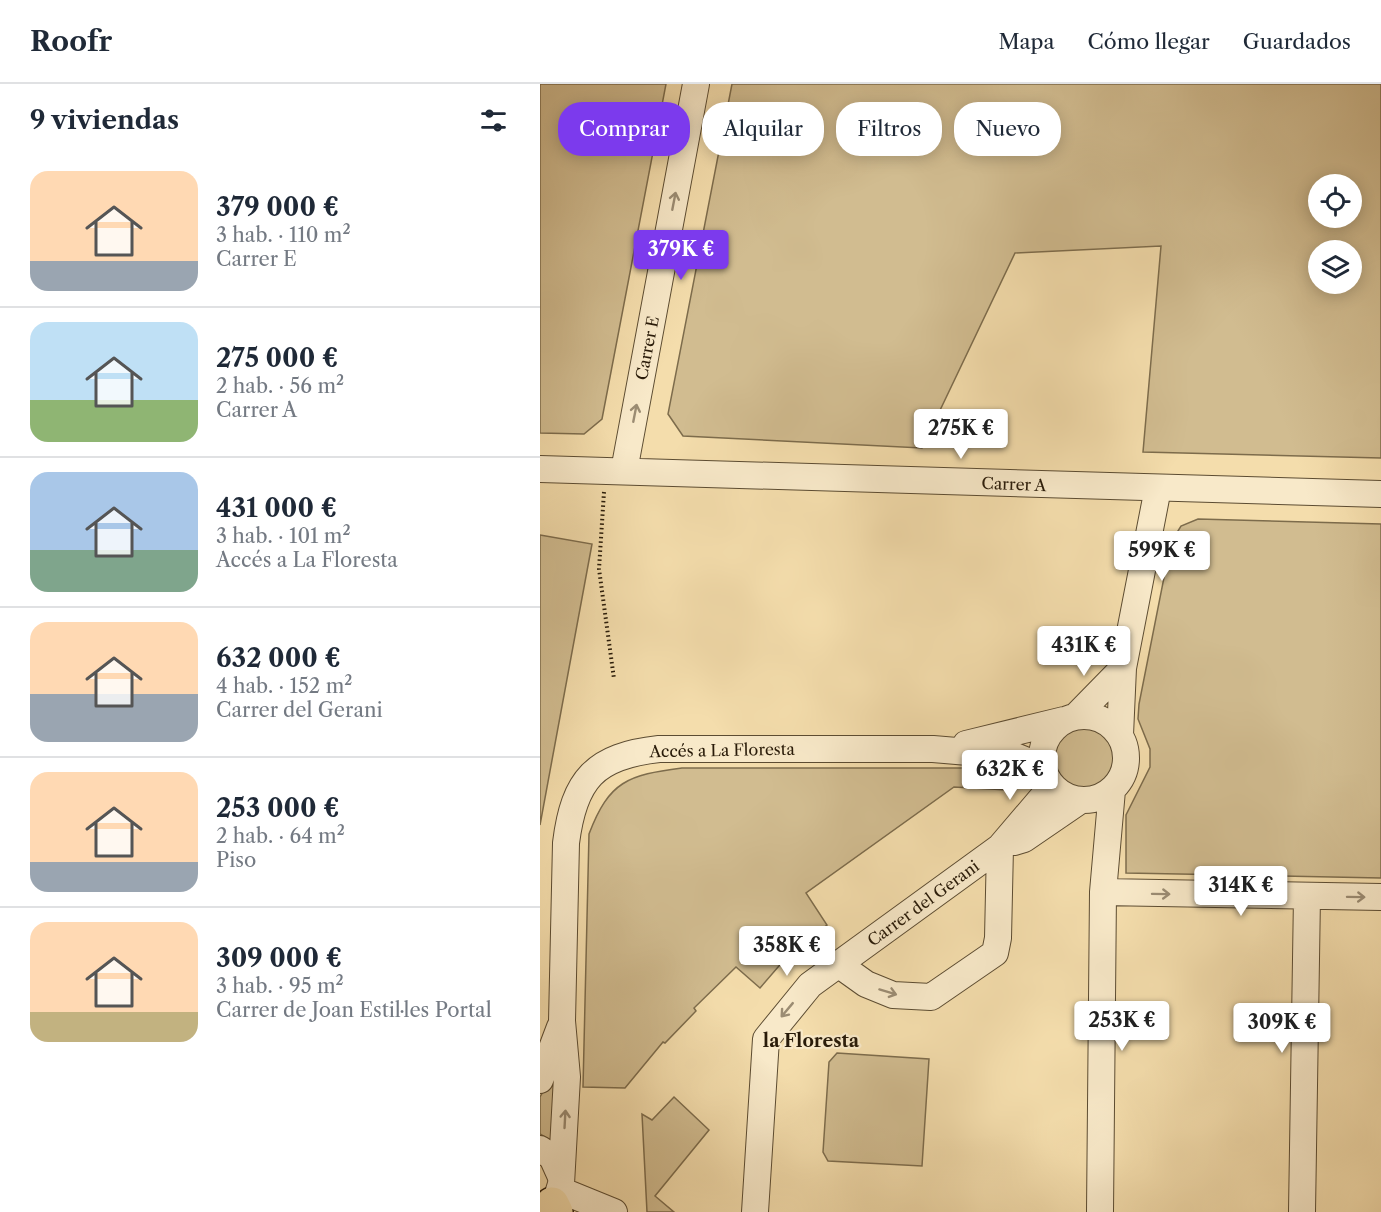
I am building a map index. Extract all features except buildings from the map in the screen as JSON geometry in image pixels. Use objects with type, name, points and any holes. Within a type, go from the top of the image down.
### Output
[{"type":"street","name":"Carrer E","points":[[615,470],[696,84]]},
{"type":"street","name":"Carrer A","points":[[540,469],[1381,494]]},
{"type":"street","points":[[1124,668],[1048,735],[1041,756],[1047,776],[1070,798],[1094,797],[1125,770],[1126,752],[1120,735],[1124,668],[1158,488]]},
{"type":"street","points":[[1070,718],[1101,719],[1120,735]]},
{"type":"street","name":"Accés a La Floresta","points":[[933,749],[977,742],[1070,718]]},
{"type":"street","name":"Accés a La Floresta","points":[[554,1199],[567,1077],[562,1021],[566,843],[570,814],[581,787],[602,765],[629,752],[659,749],[933,749],[1015,756],[1047,776]]},
{"type":"street","name":"Carrer del Gerani","points":[[1000,847],[1047,776]]},
{"type":"street","points":[[1094,797],[1102,892],[1100,1212]]},
{"type":"street","name":"Carrer del Gerani","points":[[754,1212],[766,1039],[810,985],[1000,847],[1024,839],[1094,797]]},
{"type":"street","points":[[838,964],[866,984],[893,995],[931,997],[995,953],[998,938],[1000,847]]},
{"type":"street","points":[[969,870],[998,909]]},
{"type":"street","points":[[1102,892],[1381,897]]},
{"type":"street","points":[[1302,1212],[1307,896]]},
{"type":"street","name":"Accés a La Floresta","points":[[540,1080],[562,1021]]},
{"type":"street","points":[[540,1149],[552,1157],[554,1199],[613,1212]]},
{"type":"path","points":[[614,679],[598,569],[615,470]]},
{"type":"shaded area","points":[[540,84],[666,84],[663,102],[558,102],[558,156],[652,156],[602,419],[584,434],[540,433]]},
{"type":"shaded area","points":[[732,84],[1381,84],[1381,458],[1143,452],[1161,246],[1015,253],[922,448],[683,436],[668,414],[718,156],[824,156],[824,102],[729,102]]},
{"type":"shaded area","points":[[1198,519],[1381,524],[1381,878],[1126,873],[1126,815],[1150,767],[1150,749],[1138,719],[1139,704],[1171,542],[1181,526]]},
{"type":"shaded area","points":[[540,535],[592,544],[540,825]]},
{"type":"shaded area","points":[[1078,726],[1090,726],[1106,735],[1113,745],[1115,757],[1113,769],[1106,779],[1090,788],[1078,788],[1067,783],[1058,774],[1053,763],[1053,751],[1058,740],[1067,731]]},
{"type":"shaded area","points":[[682,768],[968,768],[1001,779],[1007,790],[954,787],[806,893],[827,925],[791,952],[760,988],[736,967],[694,1008],[696,1011],[665,1043],[663,1042],[625,1088],[583,1087],[589,834],[604,802],[623,784],[648,774]]},
{"type":"shaded area","points":[[837,1053],[929,1059],[922,1166],[828,1161],[823,1152],[829,1062]]},
{"type":"shaded area","points":[[556,1069],[556,1144],[540,1134],[540,1097]]},
{"type":"shaded area","points":[[674,1097],[709,1130],[655,1196],[674,1212],[647,1212],[642,1114],[652,1120]]},
{"type":"district","name":"la Floresta","points":[[811,1041]]}]
